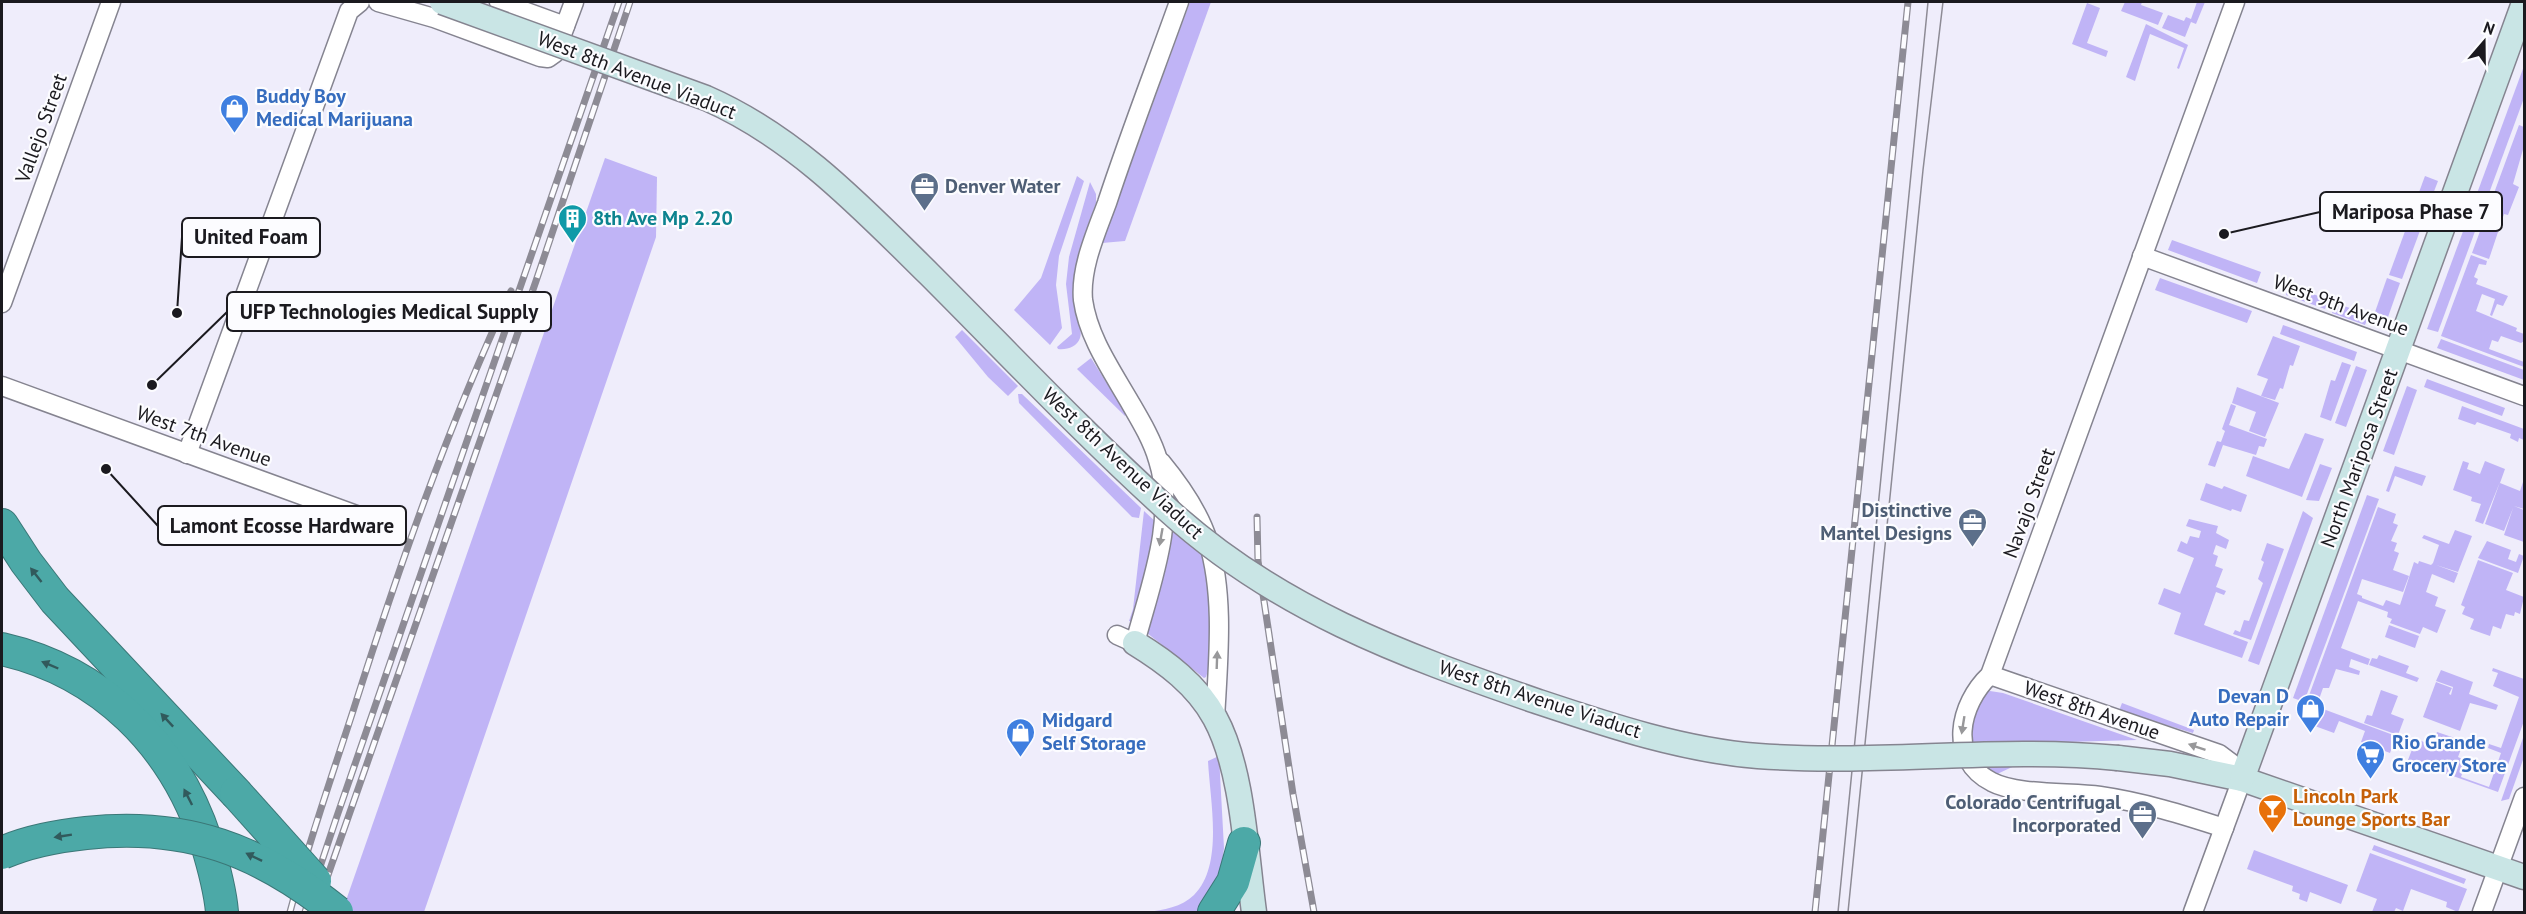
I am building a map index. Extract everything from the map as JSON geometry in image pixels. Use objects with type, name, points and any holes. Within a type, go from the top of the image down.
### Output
[{"type":"highway","points":[[2,525],[26,562],[61,606],[344,912]]},
{"type":"highway","points":[[2,649],[47,663],[87,683],[124,710],[153,741],[180,780],[200,824],[217,880],[222,912]]},
{"type":"highway","points":[[2,853],[54,837],[107,830],[144,830],[185,835],[225,845],[270,865],[292,878],[338,912]]},
{"type":"highway","points":[[1214,912],[1233,882],[1244,843]]},
{"type":"main road","name":"West 8th Avenue Viaduct","points":[[442,2],[706,98],[741,114],[782,139],[850,196],[1127,471],[1190,529],[1268,586],[1307,609],[1365,637],[1574,714],[1655,737],[1719,750],[1754,755],[1825,759],[2057,753],[2170,764],[2242,779]]},
{"type":"main road","name":"North Mariposa Street","points":[[2242,779],[2524,3]]},
{"type":"main road","points":[[1126,639],[1154,655],[1189,685],[1215,719],[1232,769],[1254,912]]},
{"type":"main road","name":"West 8th Avenue","points":[[2242,779],[2524,877]]},
{"type":"street","name":"Vallejo Street","points":[[2,303],[111,2]]},
{"type":"street","points":[[187,454],[350,11],[360,2]]},
{"type":"street","points":[[381,2],[434,18],[540,57],[549,58],[555,53],[574,2]]},
{"type":"street","points":[[499,2],[565,26]]},
{"type":"street","points":[[1179,2],[1091,249],[1083,292],[1085,311],[1094,339],[1158,458],[1193,507],[1208,539],[1212,557],[1218,635],[1215,719]]},
{"type":"street","name":"Navajo Street","points":[[2224,828],[2185,815],[2129,801],[2093,795],[2003,787],[1983,777],[1967,760],[1961,732],[1972,698],[1990,675],[2235,2]]},
{"type":"street","name":"West 9th Avenue","points":[[2142,256],[2524,396]]},
{"type":"street","name":"West 7th Avenue","points":[[2,386],[392,528]]},
{"type":"street","points":[[1126,639],[1156,561],[1163,526],[1164,484],[1158,458]]},
{"type":"street","name":"West 8th Avenue","points":[[1990,675],[2219,754],[2231,763],[2242,779]]},
{"type":"street","name":"North Mariposa Street","points":[[2193,912],[2242,779]]},
{"type":"street","points":[[2482,912],[2524,797]]},
{"type":"shaded area","points":[[1190,2],[1211,2],[1125,241],[1102,243]]},
{"type":"shaded area","points":[[2125,2],[2142,2],[2141,5],[2163,13],[2158,25],[2121,11]]},
{"type":"shaded area","points":[[2197,2],[2205,2],[2196,24],[2191,22],[2185,37],[2162,28],[2168,15],[2184,21],[2186,17],[2191,19]]},
{"type":"shaded area","points":[[2087,3],[2100,8],[2087,43],[2108,51],[2106,57],[2072,44]]},
{"type":"shaded area","points":[[2146,24],[2188,45],[2179,69],[2177,68],[2184,48],[2150,34],[2135,81],[2126,77]]},
{"type":"shaded area","points":[[2524,66],[2524,98],[2438,332],[2427,329]]},
{"type":"shaded area","points":[[2519,125],[2524,127],[2524,146],[2513,184],[2519,187],[2508,215],[2504,214],[2489,259],[2472,253]]},
{"type":"shaded area","points":[[605,158],[657,177],[656,237],[424,912],[342,912]]},
{"type":"shaded area","points":[[1077,176],[1084,181],[1059,256],[1056,285],[1062,328],[1050,345],[1014,310],[1041,278]]},
{"type":"shaded area","points":[[2425,176],[2438,181],[2425,215],[2412,211]]},
{"type":"shaded area","points":[[1090,182],[1096,194],[1096,203],[1079,253],[1075,286],[1076,314],[1081,335],[1074,346],[1058,349],[1057,347],[1072,334],[1066,284],[1069,257]]},
{"type":"shaded area","points":[[2411,215],[2424,220],[2402,279],[2389,275]]},
{"type":"shaded area","points":[[2172,240],[2261,272],[2257,283],[2168,250]]},
{"type":"shaded area","points":[[2471,255],[2487,261],[2486,265],[2479,264],[2474,277],[2478,279],[2476,284],[2508,296],[2503,306],[2497,304],[2492,316],[2490,315],[2495,299],[2482,294],[2476,311],[2517,328],[2516,331],[2524,334],[2524,341],[2521,343],[2501,336],[2498,342],[2492,340],[2489,349],[2524,362],[2524,367],[2441,336]]},
{"type":"shaded area","points":[[2160,278],[2252,311],[2247,323],[2155,290]]},
{"type":"shaded area","points":[[2387,278],[2400,283],[2388,317],[2375,312]]},
{"type":"shaded area","points":[[2289,285],[2329,300],[2325,309],[2286,295]]},
{"type":"shaded area","points":[[2336,303],[2369,315],[2365,325],[2332,313]]},
{"type":"shaded area","points":[[2283,325],[2357,352],[2354,361],[2280,334]]},
{"type":"shaded area","points":[[962,330],[1018,386],[1008,396],[988,377],[955,337]]},
{"type":"shaded area","points":[[2273,336],[2300,346],[2293,366],[2290,365],[2283,389],[2280,388],[2275,400],[2261,396],[2268,379],[2257,375]]},
{"type":"shaded area","points":[[2441,339],[2524,370],[2524,380],[2437,348]]},
{"type":"shaded area","points":[[1091,358],[1126,414],[1125,416],[1077,369]]},
{"type":"shaded area","points":[[2342,362],[2351,365],[2331,421],[2320,417],[2331,380],[2335,381]]},
{"type":"shaded area","points":[[2356,366],[2367,370],[2346,427],[2335,423]]},
{"type":"shaded area","points":[[2427,379],[2505,408],[2502,416],[2424,387]]},
{"type":"shaded area","points":[[2407,386],[2417,390],[2394,455],[2383,451]]},
{"type":"shaded area","points":[[2237,387],[2279,403],[2265,437],[2249,431],[2256,412],[2232,403]]},
{"type":"shaded area","points":[[1018,394],[1022,394],[1141,508],[1139,518],[1132,517],[1019,403]]},
{"type":"shaded area","points":[[2231,404],[2236,406],[2229,425],[2267,439],[2264,447],[2259,446],[2256,455],[2223,445],[2215,467],[2208,465],[2217,441],[2221,442],[2225,431],[2222,429]]},
{"type":"shaded area","points":[[2462,406],[2524,429],[2524,440],[2519,438],[2518,442],[2510,438],[2511,434],[2477,422],[2475,425],[2458,419]]},
{"type":"shaded area","points":[[2305,433],[2324,439],[2302,497],[2246,476],[2253,456],[2289,469]]},
{"type":"shaded area","points":[[2463,461],[2469,463],[2467,469],[2480,474],[2485,461],[2505,469],[2500,483],[2520,491],[2524,479],[2524,509],[2514,506],[2524,510],[2524,542],[2504,535],[2513,508],[2504,531],[2485,524],[2500,482],[2483,524],[2475,521],[2481,504],[2471,501],[2472,497],[2453,490]]},
{"type":"shaded area","points":[[2320,464],[2332,468],[2319,501],[2306,500]]},
{"type":"shaded area","points":[[2395,466],[2426,476],[2422,486],[2395,476],[2389,492],[2386,491]]},
{"type":"shaded area","points":[[2206,483],[2222,489],[2224,486],[2247,495],[2241,512],[2232,509],[2231,511],[2200,500]]},
{"type":"shaded area","points":[[1175,489],[1209,554],[1211,661],[1204,678],[1147,633],[1171,492]]},
{"type":"shaded area","points":[[2367,495],[2379,499],[2304,702],[2293,698]]},
{"type":"shaded area","points":[[2378,507],[2396,514],[2393,523],[2398,525],[2391,541],[2397,543],[2394,551],[2399,553],[2393,570],[2409,576],[2403,592],[2362,579],[2357,594],[2383,606],[2386,600],[2400,605],[2414,562],[2418,564],[2419,561],[2431,565],[2433,563],[2439,545],[2422,538],[2424,535],[2449,544],[2455,530],[2472,536],[2458,572],[2436,565],[2458,573],[2454,583],[2432,574],[2426,592],[2438,597],[2435,606],[2446,610],[2437,633],[2423,627],[2420,634],[2390,623],[2392,619],[2387,617],[2388,612],[2358,601],[2341,648],[2370,659],[2368,665],[2351,659],[2349,667],[2360,671],[2359,675],[2336,669],[2329,688],[2323,688],[2317,705],[2307,701]]},
{"type":"shaded area","points":[[1144,511],[1158,524],[1135,623],[1129,621],[1133,609]]},
{"type":"shaded area","points":[[2303,511],[2313,518],[2259,665],[2248,661]]},
{"type":"shaded area","points":[[2189,519],[2218,526],[2216,533],[2229,540],[2226,549],[2216,545],[2213,554],[2218,556],[2215,566],[2223,569],[2216,587],[2226,591],[2224,595],[2216,592],[2204,625],[2248,642],[2242,658],[2174,634],[2181,613],[2158,604],[2164,588],[2180,594],[2194,558],[2177,551],[2181,541],[2187,544],[2190,536],[2199,538],[2201,531],[2186,526]]},
{"type":"shaded area","points":[[2487,541],[2511,550],[2508,559],[2516,562],[2519,554],[2524,556],[2518,573],[2478,558]]},
{"type":"shaded area","points":[[2267,543],[2284,549],[2251,640],[2233,634],[2235,630],[2240,632],[2244,620],[2249,621],[2263,583],[2258,579]]},
{"type":"shaded area","points":[[2478,560],[2513,573],[2506,590],[2524,597],[2520,614],[2515,612],[2514,616],[2506,614],[2501,629],[2493,626],[2490,636],[2470,629],[2474,619],[2462,614],[2465,607],[2461,605]]},
{"type":"shaded area","points":[[2389,625],[2419,636],[2415,648],[2385,637]]},
{"type":"shaded area","points":[[2379,655],[2409,666],[2406,673],[2419,678],[2417,682],[2369,665],[2372,658],[2377,659]]},
{"type":"shaded area","points":[[2493,668],[2524,679],[2524,721],[2498,792],[2408,760],[2416,739],[2432,745],[2437,732],[2464,741],[2458,757],[2466,761],[2461,777],[2489,787],[2501,753],[2488,748],[2489,744],[2501,748],[2519,697],[2493,686],[2498,673],[2492,671]]},
{"type":"shaded area","points":[[2441,670],[2473,682],[2469,694],[2498,705],[2496,710],[2470,703],[2460,731],[2423,717],[2436,682],[2452,688],[2449,694],[2451,695],[2453,687],[2436,681]]},
{"type":"shaded area","points":[[2381,690],[2398,696],[2391,714],[2404,719],[2398,735],[2364,723],[2367,715],[2372,716]]},
{"type":"shaded area","points":[[1990,691],[2003,693],[2137,740],[2066,742],[1995,775],[1975,752],[1968,730],[1970,719],[1983,693]]},
{"type":"shaded area","points":[[2122,703],[2194,730],[2193,733],[2119,711]]},
{"type":"shaded area","points":[[2307,703],[2396,736],[2390,753],[2361,742],[2365,731],[2339,721],[2334,733],[2301,721]]},
{"type":"shaded area","points":[[2524,735],[2524,757],[2509,799],[2501,801]]},
{"type":"shaded area","points":[[1219,756],[1224,848],[1220,880],[1199,912],[1147,912],[1166,909],[1184,902],[1194,895],[1203,882],[1209,867],[1213,832],[1208,761]]},
{"type":"shaded area","points":[[2374,845],[2466,879],[2464,884],[2372,850]]},
{"type":"shaded area","points":[[2254,850],[2348,885],[2341,904],[2310,892],[2307,902],[2299,899],[2300,894],[2292,891],[2293,886],[2247,869]]},
{"type":"shaded area","points":[[2370,853],[2467,889],[2458,912],[2446,907],[2447,902],[2411,889],[2403,911],[2396,908],[2394,912],[2372,912],[2377,899],[2356,891]]},
{"type":"tram line","points":[[1838,912],[1928,2]]},
{"type":"tram line","points":[[1848,912],[1923,170],[1943,2]]},
{"type":"railway","points":[[305,912],[619,2]]},
{"type":"railway","points":[[315,912],[536,281],[630,2]]},
{"type":"railway","points":[[1815,912],[1908,2]]},
{"type":"railway","points":[[290,912],[320,810],[407,550],[466,393],[511,291]]},
{"type":"railway","points":[[1257,517],[1258,561],[1293,794],[1314,912]]},
{"type":"place","name":"Buddy Boy Medical Marijuana","points":[[235,134]]},
{"type":"place","name":"Denver Water","points":[[924,212]]},
{"type":"place","name":"Mariposa Phase 7","points":[[2224,234]]},
{"type":"place","name":"8th Ave Mp 2.20","points":[[572,244]]},
{"type":"place","name":"United Foam","points":[[177,313]]},
{"type":"place","name":"UFP Technologies Medical Supply","points":[[152,385]]},
{"type":"place","name":"Lamont Ecosse Hardware","points":[[106,469]]},
{"type":"place","name":"Distinctive Mantel Designs","points":[[1973,548]]},
{"type":"place","name":"Devan D Auto Repair","points":[[2310,734]]},
{"type":"place","name":"Midgard Self Storage","points":[[1021,758]]},
{"type":"place","name":"Rio Grande Grocery Store","points":[[2371,780]]},
{"type":"place","name":"Lincoln Park Lounge Sports Bar","points":[[2272,834]]},
{"type":"place","name":"Colorado Centrifugal Incorporated","points":[[2142,840]]}]
